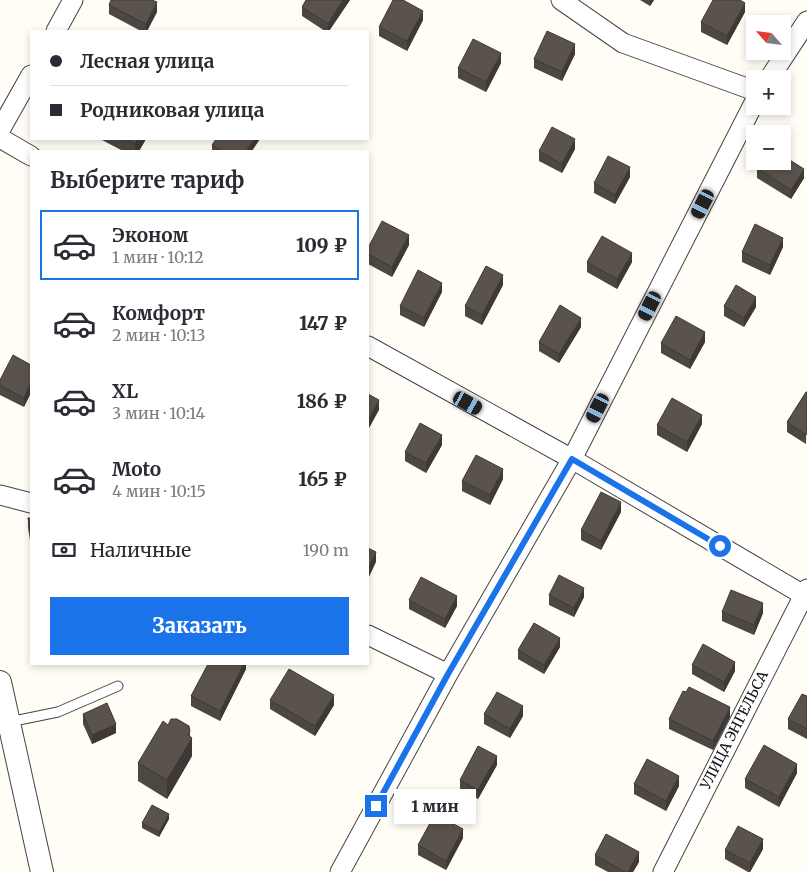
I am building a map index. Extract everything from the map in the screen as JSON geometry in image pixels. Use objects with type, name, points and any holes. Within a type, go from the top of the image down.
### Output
[{"type":"street","points":[[57,30],[73,0]]},
{"type":"street","points":[[561,0],[623,43],[746,88]]},
{"type":"street","points":[[775,70],[807,21]]},
{"type":"street","points":[[0,130],[30,77]]},
{"type":"street","points":[[340,872],[448,674],[572,459],[748,115]]},
{"type":"street","points":[[0,138],[30,155]]},
{"type":"street","points":[[369,347],[572,459],[806,594]]},
{"type":"street","points":[[0,495],[30,503]]},
{"type":"street","name":"УЛИЦА ЭНГЕЛЬСА","points":[[663,872],[806,594]]},
{"type":"street","points":[[369,635],[448,674]]},
{"type":"street","points":[[0,682],[42,872]]},
{"type":"lane","points":[[9,722],[58,712],[118,686]]},
{"type":"building","points":[[111,0],[152,0],[157,2],[146,24],[109,5]]},
{"type":"building","points":[[306,0],[343,0],[328,24],[302,7]]},
{"type":"building","points":[[393,0],[403,0],[423,11],[407,41],[379,27]]},
{"type":"building","points":[[713,0],[740,0],[745,3],[727,36],[701,22]]},
{"type":"building","points":[[547,31],[575,44],[562,72],[534,59]]},
{"type":"building","points":[[473,39],[501,53],[486,82],[458,68]]},
{"type":"building","points":[[552,127],[575,139],[562,164],[539,151]]},
{"type":"building","points":[[128,140],[137,140],[135,144]]},
{"type":"building","points":[[215,140],[253,140],[247,150],[220,150],[212,145]]},
{"type":"building","points":[[608,156],[630,167],[615,195],[594,183]]},
{"type":"building","points":[[791,161],[804,169],[791,190],[760,170],[791,170]]},
{"type":"building","points":[[382,221],[409,235],[392,267],[369,255],[369,246]]},
{"type":"building","points":[[755,224],[783,238],[770,265],[742,252]]},
{"type":"building","points":[[602,236],[632,253],[617,279],[587,262]]},
{"type":"building","points":[[486,266],[503,275],[482,315],[465,306]]},
{"type":"building","points":[[418,270],[442,283],[424,318],[400,306]]},
{"type":"building","points":[[736,285],[756,297],[744,318],[724,306]]},
{"type":"building","points":[[560,305],[581,318],[559,354],[539,342]]},
{"type":"building","points":[[676,316],[705,332],[690,360],[661,343]]},
{"type":"building","points":[[13,355],[30,364],[30,385],[24,398],[0,385],[0,380]]},
{"type":"building","points":[[806,392],[807,433],[806,435],[787,422]]},
{"type":"building","points":[[369,395],[379,400],[369,419]]},
{"type":"building","points":[[672,398],[702,415],[687,442],[657,425]]},
{"type":"building","points":[[420,423],[442,435],[426,463],[405,452]]},
{"type":"building","points":[[476,455],[503,469],[490,495],[462,481]]},
{"type":"building","points":[[601,492],[621,502],[601,541],[581,530]]},
{"type":"building","points":[[369,548],[376,552],[369,567]]},
{"type":"building","points":[[559,575],[584,588],[574,608],[549,595]]},
{"type":"building","points":[[421,577],[457,596],[445,619],[409,600]]},
{"type":"building","points":[[731,590],[763,603],[754,625],[722,612]]},
{"type":"building","points":[[534,623],[560,638],[544,665],[518,650]]},
{"type":"building","points":[[703,644],[735,662],[724,682],[692,665]]},
{"type":"building","points":[[207,665],[243,665],[220,711],[191,696]]},
{"type":"building","points":[[289,669],[334,695],[315,726],[270,700]]},
{"type":"building","points":[[689,687],[730,707],[713,741],[669,719],[683,691],[686,692]]},
{"type":"building","points":[[497,692],[523,706],[510,729],[484,714]]},
{"type":"building","points":[[802,694],[807,696],[807,729],[788,719]]},
{"type":"building","points":[[107,703],[116,724],[92,735],[83,714]]},
{"type":"building","points":[[171,719],[177,719],[189,726],[190,731],[188,735],[192,738],[167,780],[138,763],[163,721],[168,725]]},
{"type":"building","points":[[764,745],[797,764],[779,797],[745,779]]},
{"type":"building","points":[[478,746],[497,756],[478,790],[460,780]]},
{"type":"building","points":[[647,759],[679,776],[666,801],[634,784]]},
{"type":"building","points":[[152,805],[169,814],[159,832],[142,823]]},
{"type":"building","points":[[435,814],[463,829],[446,861],[418,845]]},
{"type":"building","points":[[738,826],[763,839],[750,863],[725,850]]},
{"type":"building","points":[[606,834],[639,852],[628,872],[595,855]]},
{"type":"route","points":[[376,806],[448,674],[572,459],[720,546]]}]
